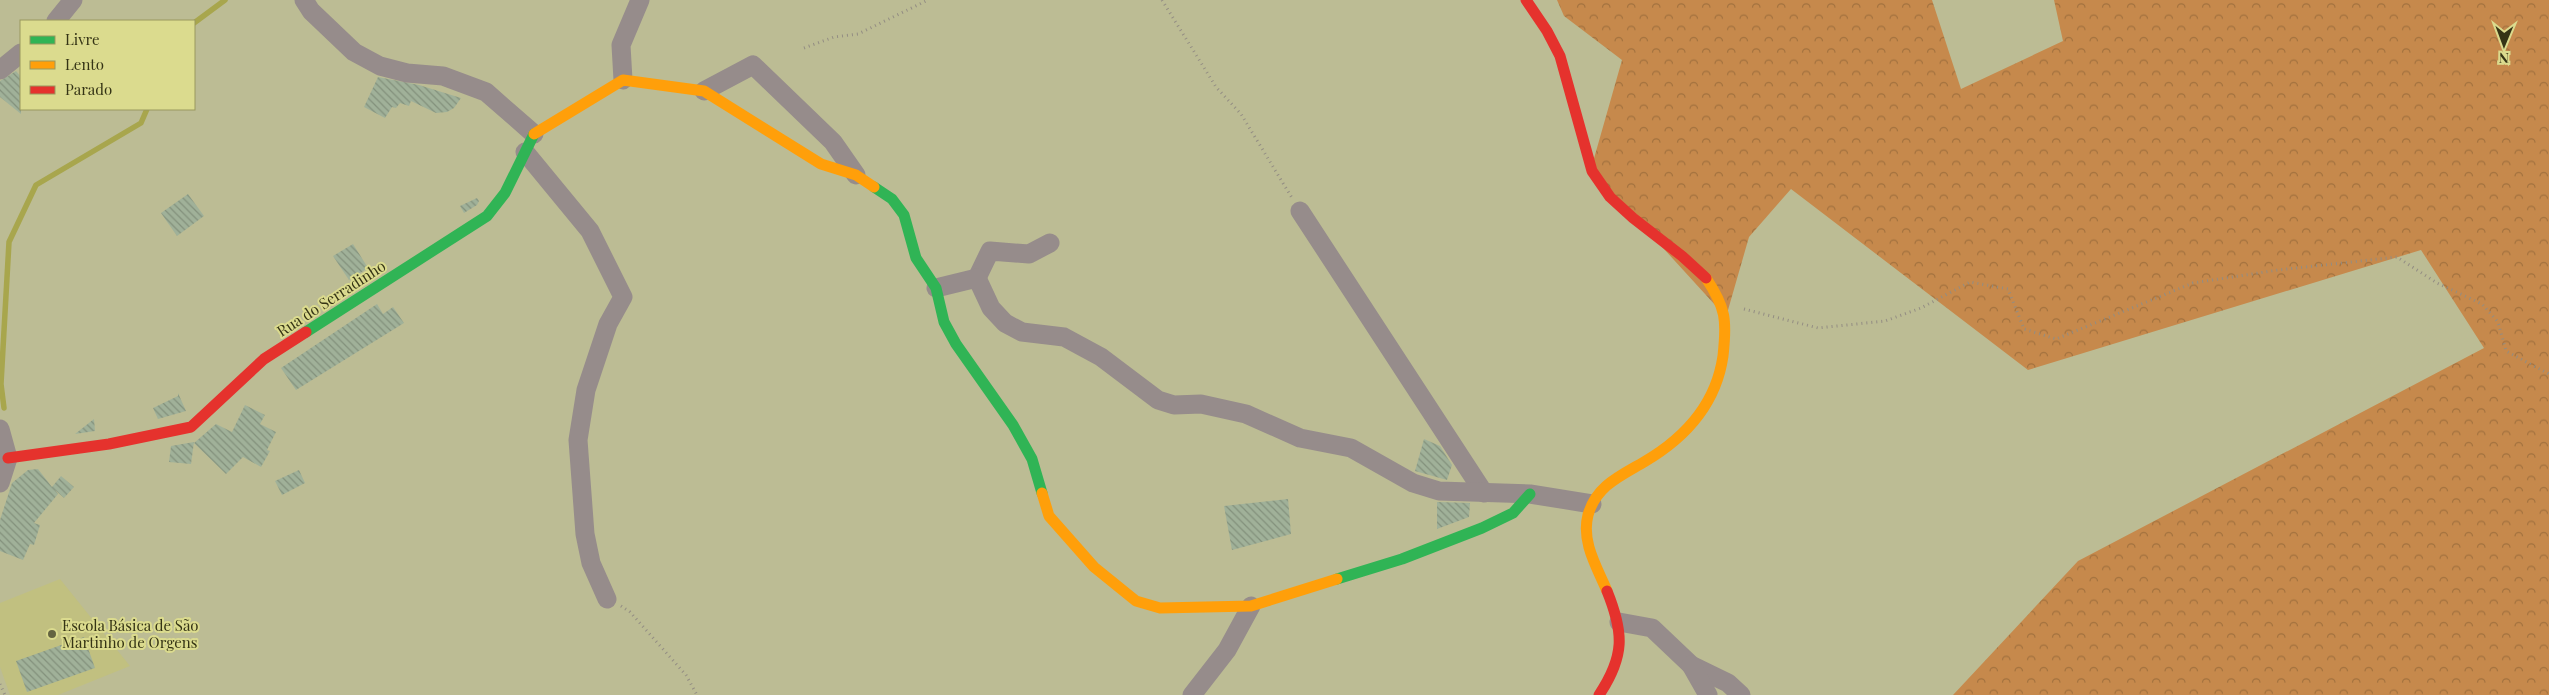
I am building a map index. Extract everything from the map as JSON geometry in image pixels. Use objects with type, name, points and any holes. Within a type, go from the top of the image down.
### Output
[{"type":"street","points":[[57,20],[73,0]]},
{"type":"street","points":[[304,0],[311,11],[354,52],[380,66],[407,73],[443,76],[486,92],[534,134],[623,80],[704,91],[821,164],[856,175],[892,199],[904,215],[916,258],[936,288],[944,322],[956,344],[1014,424],[1032,459],[1049,516],[1094,567],[1136,601],[1160,608],[1251,606],[1402,559],[1482,528],[1514,513],[1530,494]]},
{"type":"street","points":[[623,80],[621,45],[640,0]]},
{"type":"street","points":[[1526,0],[1547,30],[1563,64],[1591,169],[1604,192],[1625,214],[1702,271],[1724,304],[1727,346],[1713,394],[1695,422],[1670,446],[1604,487],[1592,504],[1586,527],[1588,548],[1619,622],[1621,645],[1618,664],[1599,695]]},
{"type":"street","points":[[0,70],[20,54]]},
{"type":"street","points":[[704,91],[753,65],[833,142],[856,175]]},
{"type":"street","name":"Rua do Serradinho","points":[[8,458],[109,444],[191,427],[264,359],[487,216],[505,193],[534,134]]},
{"type":"street","points":[[525,152],[590,231],[623,297],[608,324],[586,390],[578,440],[585,534],[591,563],[607,599]]},
{"type":"street","points":[[1300,211],[1484,493]]},
{"type":"street","points":[[1050,243],[1029,254],[990,251],[978,278],[991,308],[1005,323],[1022,332],[1064,337],[1102,357],[1158,400],[1174,405],[1200,404],[1246,414],[1300,438],[1351,448],[1412,483],[1439,491],[1530,494],[1592,504]]},
{"type":"street","points":[[936,288],[978,278]]},
{"type":"street","points":[[0,429],[8,458],[0,484]]},
{"type":"street","points":[[1192,695],[1227,650],[1251,606]]},
{"type":"street","points":[[1619,622],[1652,628],[1691,665],[1708,695]]},
{"type":"street","points":[[1691,665],[1728,683],[1741,695]]},
{"type":"path","points":[[804,48],[834,37],[858,34],[928,0]]},
{"type":"path","points":[[1162,0],[1216,87],[1241,114],[1300,211]]},
{"type":"path","points":[[1724,304],[1818,328],[1885,321],[1921,308],[1970,282],[2008,289],[2024,329],[2056,339],[2193,282],[2278,270],[2397,257],[2437,283],[2482,304],[2498,322],[2506,352],[2549,374]]},
{"type":"path","points":[[607,599],[630,612],[686,674],[697,695]]},
{"type":"path","points":[[0,684],[5,695]]},
{"type":"shaded area","name":"Escola Básica de São Martinho de Orgens","points":[[60,579],[130,666],[58,695],[10,695],[0,667],[0,603]]},
{"type":"green space","points":[[1557,0],[1932,0],[1961,89],[2063,41],[2054,0],[2549,0],[2549,695],[1953,695],[2078,561],[2484,348],[2421,250],[2028,370],[1791,189],[1749,237],[1726,317],[1591,169],[1622,60],[1564,16]]},
{"type":"building","points":[[16,71],[20,76],[21,114],[0,97],[0,81]]},
{"type":"building","points":[[378,77],[419,85],[461,98],[454,108],[447,112],[436,113],[411,101],[409,106],[400,103],[396,108],[392,107],[385,118],[364,107]]},
{"type":"building","points":[[188,194],[204,216],[177,236],[161,213]]},
{"type":"building","points":[[477,198],[479,201],[477,205],[464,213],[460,206]]},
{"type":"building","points":[[353,244],[368,268],[349,280],[333,256]]},
{"type":"building","points":[[377,304],[383,314],[393,307],[404,323],[296,390],[281,368]]},
{"type":"building","points":[[178,393],[186,411],[158,419],[153,408],[178,396]]},
{"type":"building","points":[[245,405],[265,415],[260,424],[276,432],[267,450],[270,451],[261,467],[243,457],[226,474],[194,443],[216,424],[232,432]]},
{"type":"building","points":[[94,419],[95,431],[75,434]]},
{"type":"building","points":[[1424,439],[1440,446],[1452,465],[1447,480],[1415,471]]},
{"type":"building","points":[[194,442],[191,464],[169,462],[171,446]]},
{"type":"building","points":[[38,469],[52,487],[61,476],[74,487],[64,498],[55,490],[58,494],[34,523],[40,525],[34,545],[30,544],[23,560],[0,551],[0,520],[12,483],[28,470]]},
{"type":"building","points":[[299,470],[305,483],[282,495],[275,481]]},
{"type":"building","points":[[1288,499],[1291,534],[1232,550],[1224,506]]},
{"type":"building","points":[[1437,502],[1470,503],[1469,517],[1437,529]]},
{"type":"building","points":[[84,637],[95,668],[27,692],[16,661]]},
{"type":"waterway","points":[[195,22],[225,0]]},
{"type":"waterway","points":[[4,408],[1,384],[9,242],[36,185],[141,123],[147,110]]},
{"type":"traffic: fast","points":[[306,332],[487,216],[505,193],[534,134]]},
{"type":"traffic: fast","points":[[874,187],[892,199],[904,215],[916,258],[936,288],[944,322],[956,344],[1013,425],[1032,459],[1042,493]]},
{"type":"traffic: fast","points":[[1337,579],[1402,559],[1482,528],[1513,513],[1530,494]]},
{"type":"traffic: slow","points":[[534,134],[623,80],[704,91],[821,164],[856,175],[874,187]]},
{"type":"traffic: slow","points":[[1607,591],[1588,545],[1586,525],[1592,505],[1597,496],[1610,483],[1659,453],[1685,431],[1706,405],[1719,374],[1723,356],[1725,323],[1718,298],[1706,278]]},
{"type":"traffic: slow","points":[[1042,493],[1049,516],[1094,567],[1136,601],[1160,608],[1251,606],[1337,579]]},
{"type":"traffic: jam","points":[[1526,0],[1547,31],[1560,56],[1592,171],[1610,197],[1706,278]]},
{"type":"traffic: jam","points":[[8,458],[109,444],[191,427],[264,359],[306,332]]},
{"type":"traffic: jam","points":[[1599,695],[1614,668],[1619,644],[1617,619],[1607,591]]},
{"type":"place","name":"Escola Básica de São Martinho de Orgens","points":[[52,634]]}]
